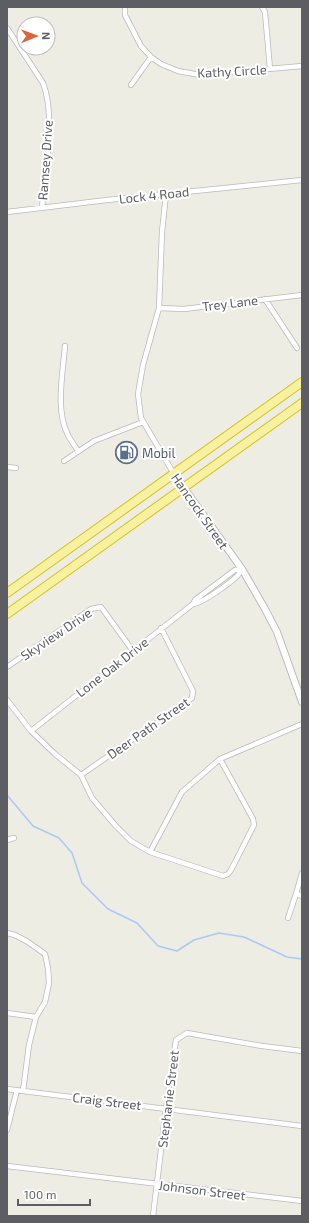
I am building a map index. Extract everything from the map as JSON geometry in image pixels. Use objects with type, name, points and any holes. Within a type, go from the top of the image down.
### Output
[{"type":"highway","points":[[7,593],[302,382]]},
{"type":"highway","points":[[7,614],[302,403]]},
{"type":"street","name":"Kathy Circle","points":[[124,7],[125,15],[141,46],[151,57],[178,71],[200,75],[302,66]]},
{"type":"street","points":[[262,7],[265,12],[270,69]]},
{"type":"street","name":"Ramsey Drive","points":[[7,28],[9,36],[44,83],[47,92],[49,129],[42,208]]},
{"type":"street","points":[[131,85],[151,57]]},
{"type":"street","name":"Lock 4 Road","points":[[7,212],[302,180]]},
{"type":"street","name":"Hancock Street","points":[[166,194],[162,232],[159,308],[143,365],[138,394],[141,418],[174,474],[242,570],[277,632],[302,702]]},
{"type":"street","name":"Trey Lane","points":[[159,308],[184,309],[302,295]]},
{"type":"street","points":[[265,299],[297,348]]},
{"type":"street","points":[[65,346],[61,411],[68,435],[78,451]]},
{"type":"street","points":[[64,461],[94,441],[143,422]]},
{"type":"street","points":[[7,467],[16,468]]},
{"type":"street","name":"Lone Oak Drive","points":[[31,731],[193,604],[195,600],[235,570],[242,570]]},
{"type":"street","name":"Skyview Drive","points":[[7,667],[91,608],[100,607],[133,651]]},
{"type":"street","name":"Deer Path Street","points":[[81,775],[192,698],[193,691],[162,628]]},
{"type":"street","points":[[7,700],[31,731],[55,754],[81,775],[92,798],[131,841],[150,852],[223,876],[228,874],[231,870],[254,824],[253,819],[220,759]]},
{"type":"street","points":[[150,852],[182,792],[220,759],[302,724]]},
{"type":"street","points":[[7,840],[14,838]]},
{"type":"street","points":[[288,918],[302,873]]},
{"type":"street","points":[[296,894],[302,896]]},
{"type":"street","points":[[7,933],[15,935],[28,942],[45,954],[48,968],[49,983],[45,1002],[36,1017],[29,1045],[23,1091]]},
{"type":"street","points":[[7,1013],[36,1017]]},
{"type":"street","name":"Stephanie Street","points":[[153,1216],[176,1040],[187,1034],[302,1051]]},
{"type":"street","name":"Craig Street","points":[[7,1089],[302,1126]]},
{"type":"street","points":[[7,1130],[17,1090]]},
{"type":"street","name":"Johnson Street","points":[[7,1166],[302,1201]]},
{"type":"waterway","points":[[7,795],[33,826],[59,838],[72,853],[82,883],[108,909],[137,923],[158,946],[177,951],[194,940],[219,933],[244,937],[287,957],[302,959]]},
{"type":"place","name":"Mobil","points":[[127,453]]}]
